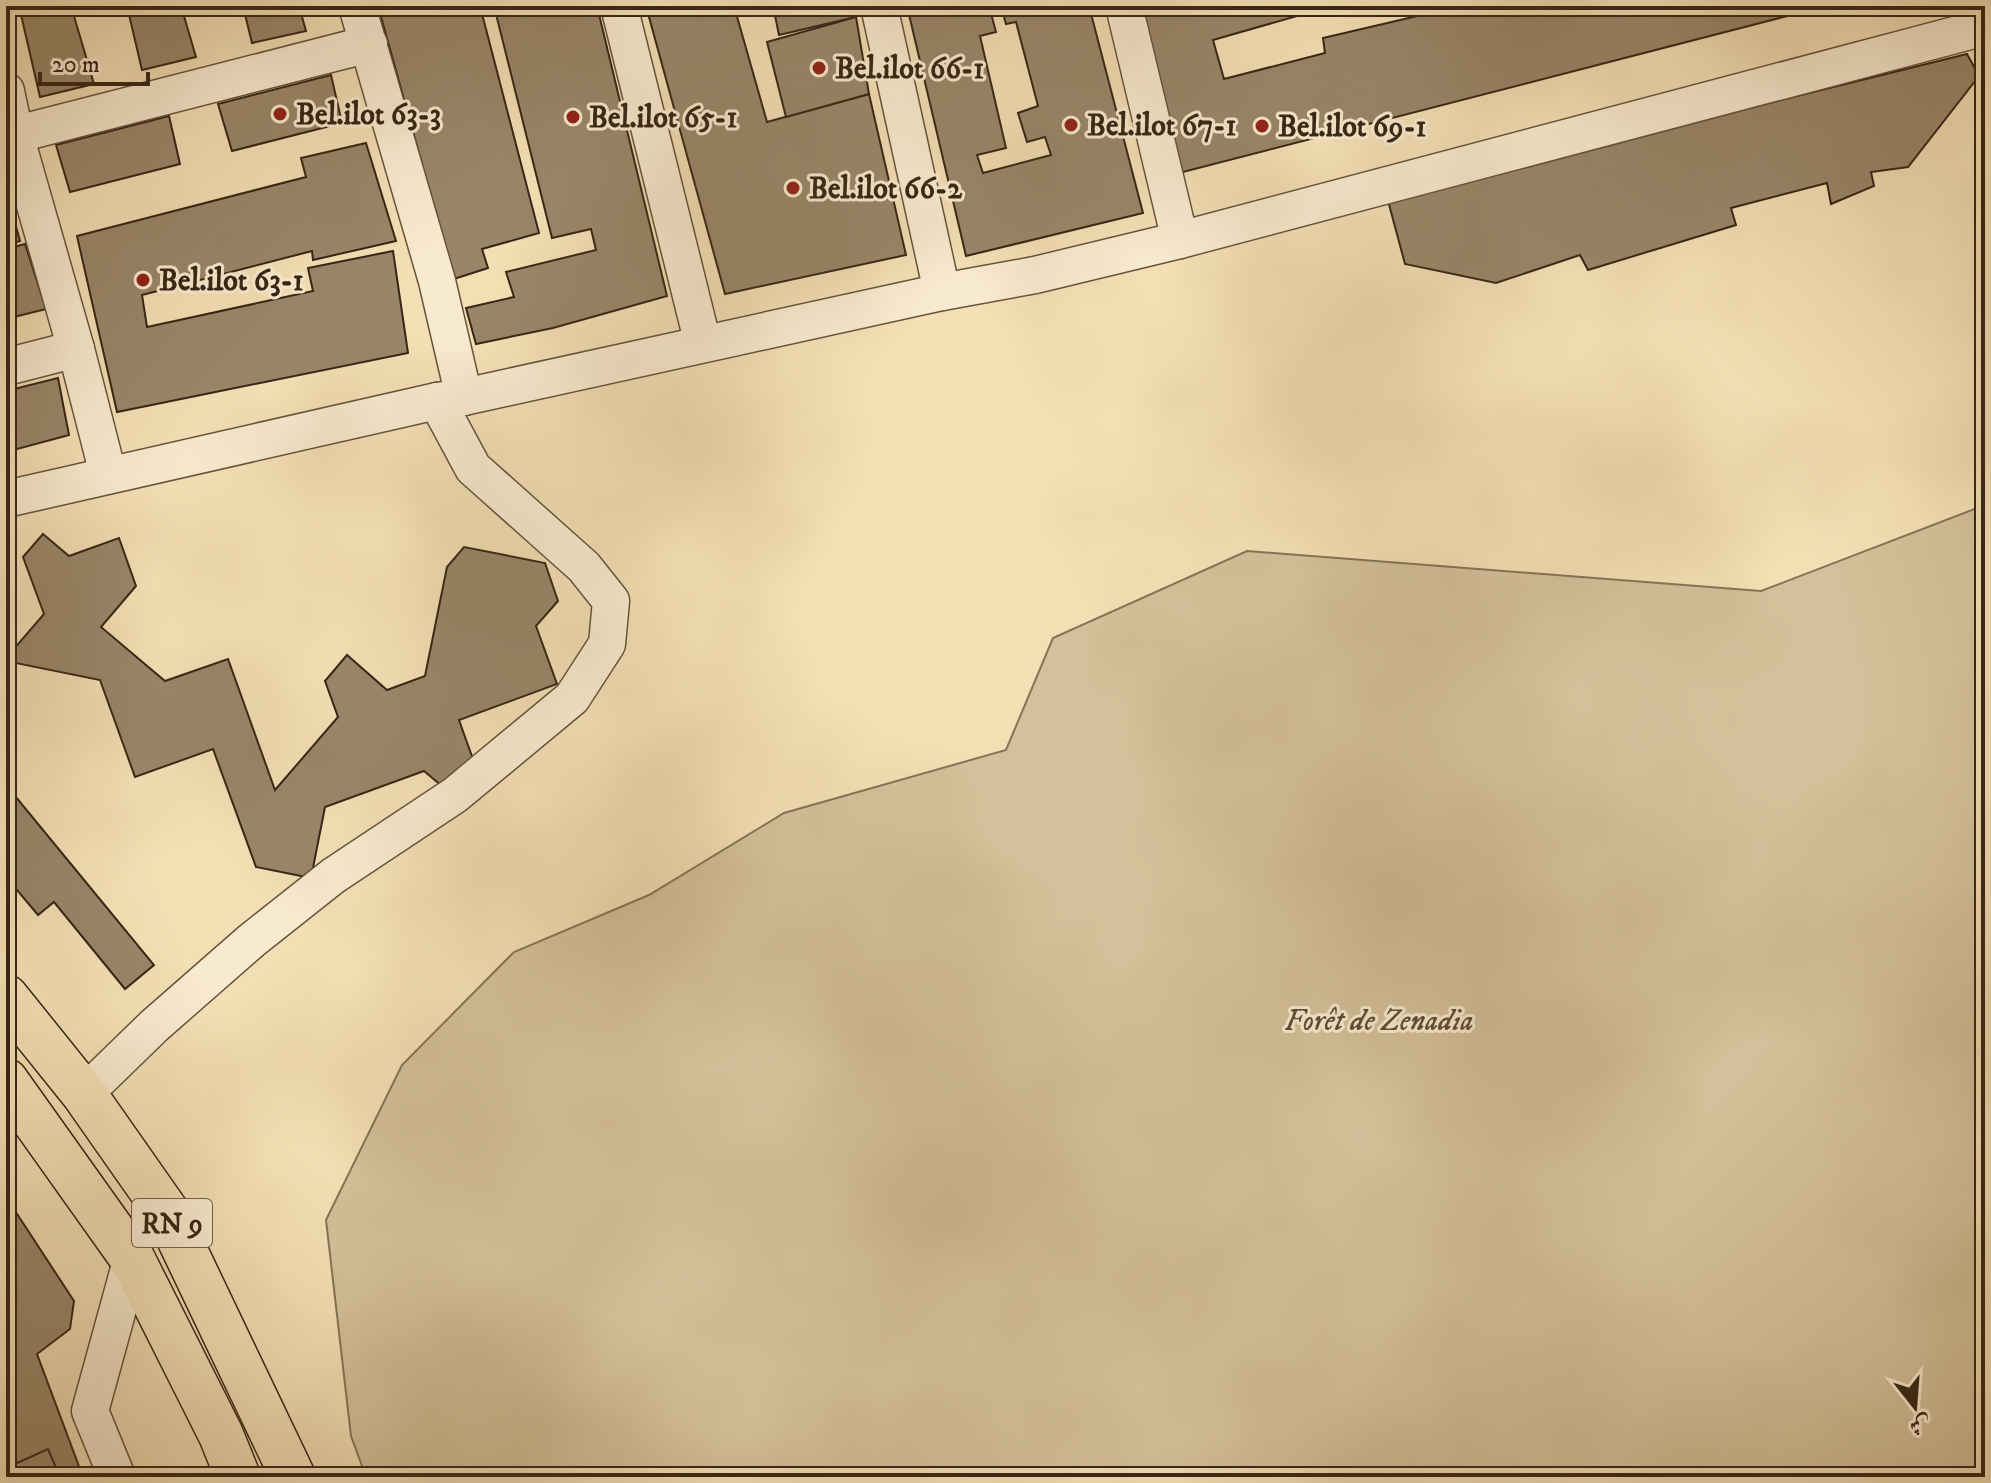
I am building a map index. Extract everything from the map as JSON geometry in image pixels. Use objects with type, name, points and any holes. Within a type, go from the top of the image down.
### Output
[{"type":"main road","name":"RN 9","points":[[6,997],[84,1094],[166,1211],[293,1477]]},
{"type":"main road","points":[[6,1081],[132,1258],[221,1435],[238,1477]]},
{"type":"street","points":[[84,1094],[154,1026],[251,941],[333,876],[455,795],[572,698],[607,644],[611,601],[584,567],[473,468],[451,399],[437,281],[357,6]]},
{"type":"street","points":[[619,6],[703,344]]},
{"type":"street","points":[[879,6],[942,292]]},
{"type":"street","points":[[1124,6],[1180,240]]},
{"type":"street","points":[[6,499],[703,344],[1035,275],[1180,240],[1985,27]]},
{"type":"street","points":[[10,136],[369,44]]},
{"type":"street","points":[[6,91],[10,136],[76,349],[108,474]]},
{"type":"street","points":[[6,367],[76,349]]},
{"type":"street","points":[[117,1477],[90,1411],[132,1258]]},
{"type":"green space","name":"Forêt de Zenadia","points":[[1985,505],[1985,1477],[366,1477],[351,1436],[326,1220],[402,1065],[514,952],[649,895],[784,813],[1006,750],[1053,638],[1247,551],[1761,591]]},
{"type":"building","points":[[19,6],[71,6],[94,84],[40,97]]},
{"type":"building","points":[[127,6],[181,6],[196,57],[142,70]]},
{"type":"building","points":[[243,6],[299,6],[306,31],[252,43]]},
{"type":"building","name":"Bel.ilot 65-1","points":[[378,6],[480,6],[539,233],[482,249],[488,268],[454,279]]},
{"type":"building","name":"Bel.ilot 65-1","points":[[494,6],[597,6],[667,296],[553,328],[476,344],[466,308],[514,297],[506,272],[596,250],[591,229],[552,238]]},
{"type":"building","name":"Bel.ilot 66-2","points":[[646,6],[734,6],[767,122],[869,94],[906,255],[725,294]]},
{"type":"building","points":[[773,6],[853,6],[856,17],[779,35]]},
{"type":"building","name":"Bel.ilot 67-1","points":[[907,6],[989,6],[996,32],[980,36],[1006,148],[977,155],[983,173],[1051,155],[1045,137],[1027,142],[1018,113],[1038,106],[1016,22],[1006,24],[1001,6],[1089,6],[1143,213],[966,256]]},
{"type":"building","name":"Bel.ilot 69-1","points":[[1136,6],[1332,6],[1213,40],[1224,79],[1325,53],[1323,38],[1460,6],[1826,6],[1175,174]]},
{"type":"building","name":"Bel.ilot 66-1","points":[[856,17],[869,94],[786,117],[767,42]]},
{"type":"building","points":[[1967,54],[1979,76],[1908,167],[1871,172],[1874,186],[1831,204],[1827,183],[1731,208],[1736,225],[1588,270],[1580,255],[1496,283],[1405,264],[1387,197]]},
{"type":"building","name":"Bel.ilot 63-3","points":[[331,75],[342,123],[232,151],[218,104]]},
{"type":"building","points":[[169,116],[180,164],[70,192],[56,145]]},
{"type":"building","name":"Bel.ilot 63-1","points":[[366,143],[396,241],[313,260],[312,251],[142,295],[147,327],[313,291],[308,268],[393,251],[408,353],[117,412],[77,236],[306,177],[301,158]]},
{"type":"building","points":[[6,189],[20,241],[6,245]]},
{"type":"building","points":[[25,244],[46,309],[6,319],[6,249]]},
{"type":"building","points":[[58,378],[69,435],[6,452],[6,391]]},
{"type":"building","points":[[43,534],[69,556],[119,538],[136,586],[101,627],[165,681],[228,659],[275,790],[338,717],[325,681],[347,655],[387,690],[425,676],[447,567],[464,547],[545,563],[558,601],[536,626],[557,684],[459,720],[474,762],[449,792],[424,771],[325,807],[311,878],[256,867],[213,749],[135,777],[100,680],[6,661],[44,614],[23,557]]},
{"type":"building","points":[[6,785],[154,965],[125,989],[54,902],[38,915],[6,877]]},
{"type":"building","points":[[6,1197],[74,1301],[70,1329],[37,1354],[83,1477],[6,1477]]},
{"type":"building","points":[[48,1449],[60,1477],[6,1477],[6,1468]]},
{"type":"place","name":"Bel.ilot 66-1","points":[[819,68]]},
{"type":"place","name":"Bel.ilot 63-3","points":[[280,114]]},
{"type":"place","name":"Bel.ilot 65-1","points":[[573,117]]},
{"type":"place","name":"Bel.ilot 67-1","points":[[1071,125]]},
{"type":"place","name":"Bel.ilot 69-1","points":[[1262,126]]},
{"type":"place","name":"Bel.ilot 66-2","points":[[793,188]]},
{"type":"place","name":"Bel.ilot 63-1","points":[[143,280]]}]
